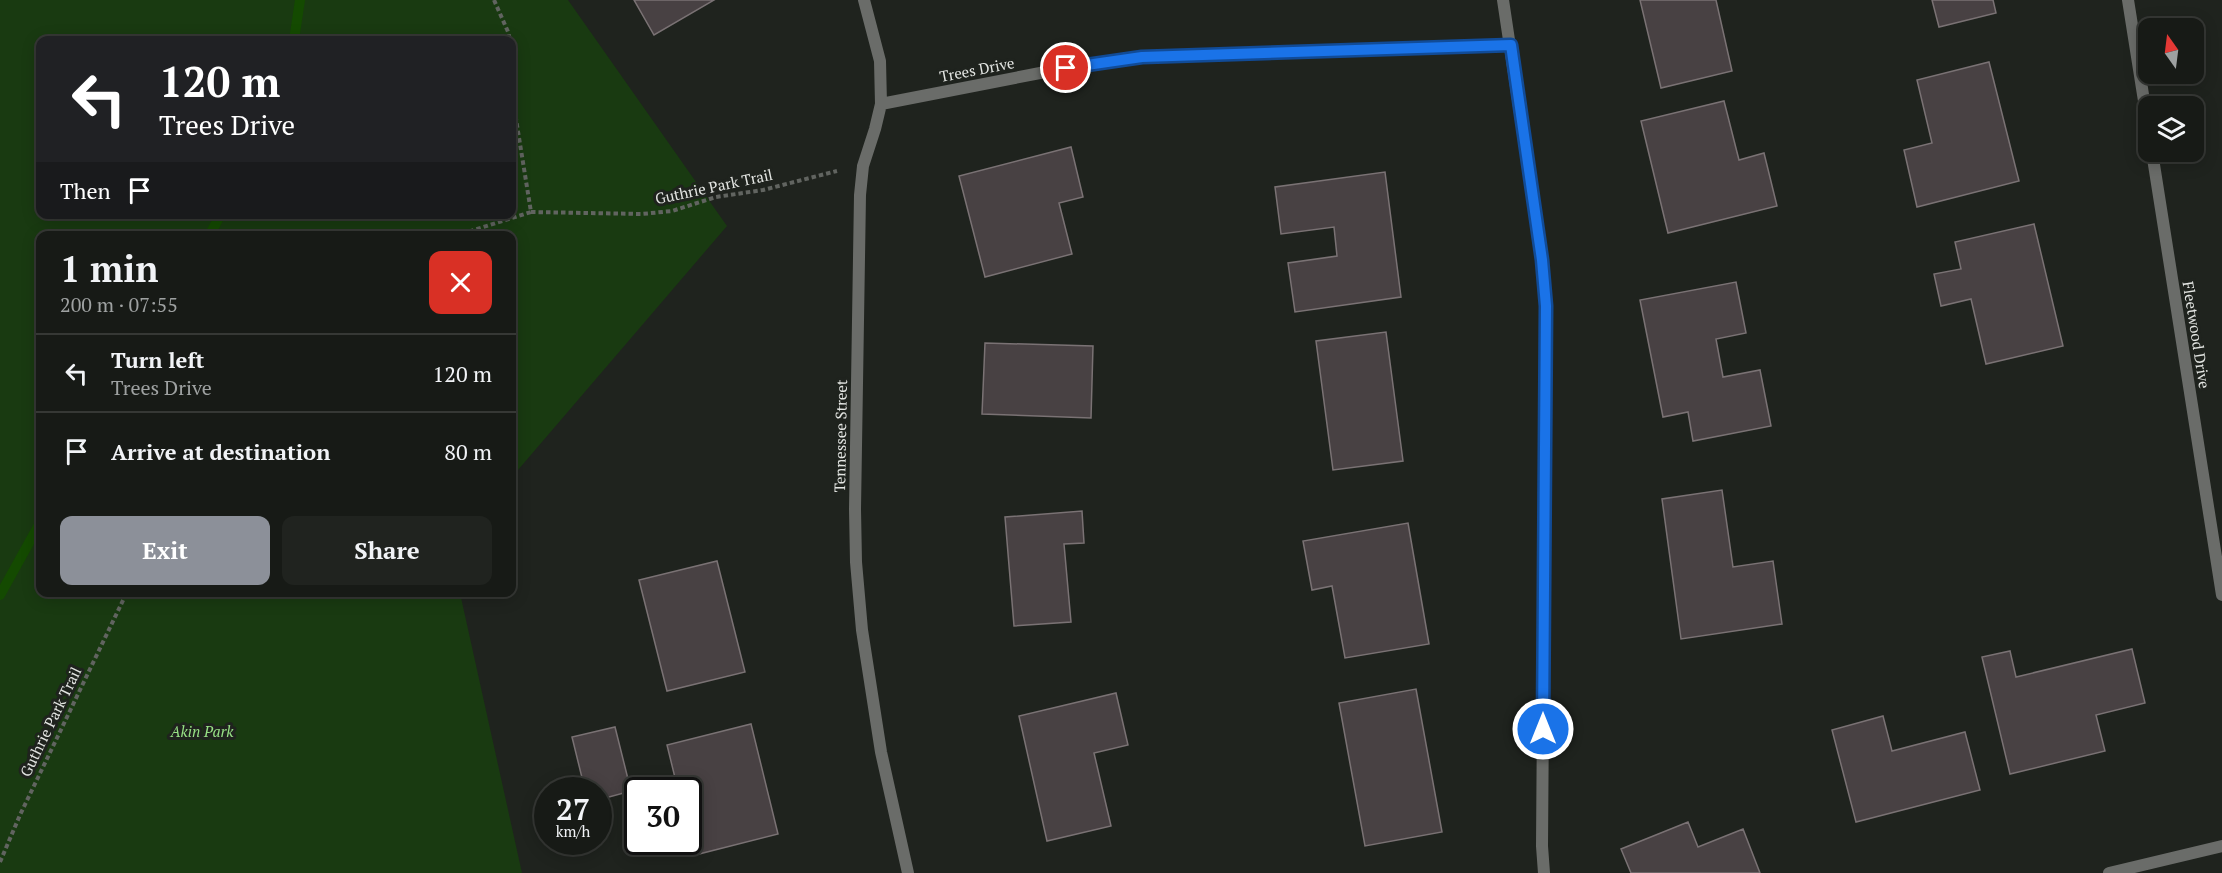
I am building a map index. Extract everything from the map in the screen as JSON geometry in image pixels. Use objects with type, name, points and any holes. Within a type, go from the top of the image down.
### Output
[{"type":"street","name":"Tennessee Street","points":[[864,0],[880,61],[881,104],[863,166],[859,241],[856,562],[862,630],[881,752],[908,873]]},
{"type":"street","points":[[1503,0],[1542,260],[1546,306],[1542,834],[1544,873]]},
{"type":"street","points":[[2128,0],[2143,96]]},
{"type":"street","name":"Trees Drive","points":[[881,104],[1066,68],[1142,57],[1511,45]]},
{"type":"street","name":"Fleetwood Drive","points":[[2154,162],[2222,595]]},
{"type":"street","points":[[2109,873],[2222,846]]},
{"type":"path","points":[[494,0],[509,36]]},
{"type":"path","points":[[516,119],[531,212]]},
{"type":"path","name":"Guthrie Park Trail","points":[[516,217],[531,212],[642,214],[672,211],[716,196],[763,190],[809,177],[863,166]]},
{"type":"path","name":"Guthrie Park Trail","points":[[471,231],[509,219]]},
{"type":"path","name":"Guthrie Park Trail","points":[[0,862],[20,815],[125,597]]},
{"type":"green space","name":"Akin Park","points":[[0,0],[568,0],[727,226],[516,472],[516,231],[36,231],[36,597],[461,597],[522,873],[0,873]]},
{"type":"building","points":[[634,0],[714,0],[654,35]]},
{"type":"building","points":[[1640,0],[1716,0],[1732,71],[1661,88]]},
{"type":"building","points":[[1932,0],[1993,0],[1996,13],[1939,27]]},
{"type":"building","points":[[1989,62],[2019,181],[1917,207],[1904,150],[1932,143],[1917,80]]},
{"type":"building","points":[[1724,101],[1739,160],[1764,153],[1777,206],[1668,233],[1641,121]]},
{"type":"building","points":[[1071,147],[1083,197],[1059,203],[1072,254],[985,277],[959,176]]},
{"type":"building","points":[[1385,172],[1401,297],[1295,312],[1288,263],[1337,256],[1334,227],[1281,234],[1275,187]]},
{"type":"building","points":[[2034,224],[2063,346],[1986,364],[1971,299],[1941,306],[1934,274],[1961,269],[1955,242]]},
{"type":"building","points":[[1736,282],[1746,333],[1716,339],[1723,377],[1760,370],[1771,426],[1693,441],[1688,412],[1663,417],[1640,300]]},
{"type":"building","points":[[1386,332],[1403,461],[1333,470],[1316,341]]},
{"type":"building","points":[[985,343],[1093,346],[1091,418],[982,414]]},
{"type":"building","points":[[1722,490],[1733,567],[1773,561],[1782,624],[1681,639],[1662,499]]},
{"type":"building","points":[[1082,511],[1084,543],[1064,544],[1071,622],[1014,626],[1005,517]]},
{"type":"building","points":[[1408,523],[1429,644],[1345,658],[1332,586],[1312,590],[1303,541]]},
{"type":"building","points":[[717,561],[745,672],[667,691],[639,580]]},
{"type":"building","points":[[2132,649],[2145,703],[2096,715],[2105,751],[2010,774],[1982,657],[2010,651],[2016,677]]},
{"type":"building","points":[[1416,689],[1442,832],[1365,846],[1339,703]]},
{"type":"building","points":[[1116,693],[1128,745],[1094,753],[1111,826],[1047,841],[1019,716]]},
{"type":"building","points":[[1883,716],[1892,751],[1965,732],[1980,790],[1856,822],[1832,730]]},
{"type":"building","points":[[751,724],[778,834],[702,853],[702,777],[675,777],[667,745]]},
{"type":"building","points":[[615,727],[628,777],[624,777],[624,793],[612,796],[612,777],[582,777],[572,737]]},
{"type":"building","points":[[1688,822],[1698,847],[1743,829],[1760,873],[1631,873],[1621,849]]},
{"type":"waterway","points":[[295,36],[300,0]]},
{"type":"waterway","points":[[212,231],[218,219]]},
{"type":"waterway","points":[[0,595],[36,530]]},
{"type":"route","points":[[1066,68],[1142,57],[1511,45],[1542,260],[1546,306],[1543,729]]}]
